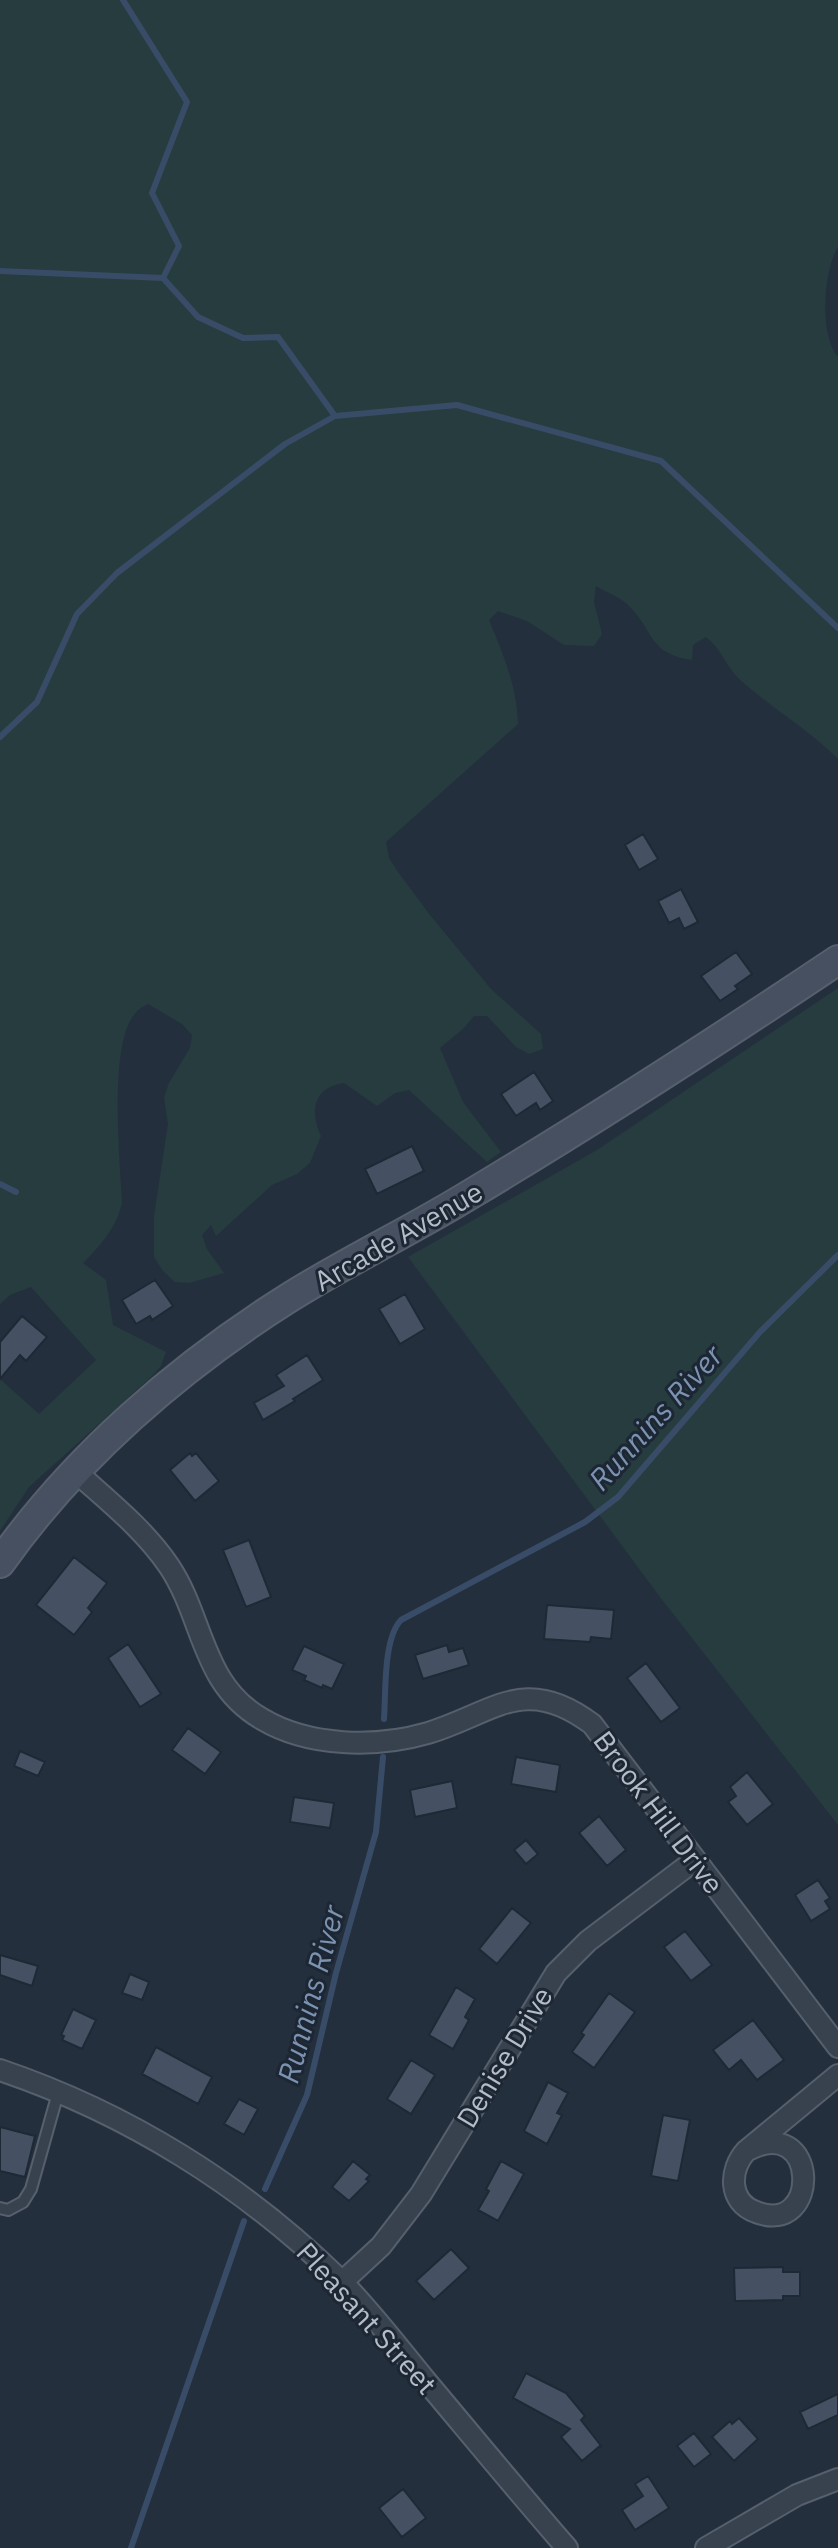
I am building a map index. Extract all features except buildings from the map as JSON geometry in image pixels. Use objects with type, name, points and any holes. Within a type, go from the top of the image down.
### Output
[{"type":"main road","name":"Arcade Avenue","points":[[0,1563],[75,1471],[117,1430],[166,1388],[287,1299],[462,1200],[610,1110],[838,960]]},
{"type":"street","name":"Brook Hill Drive","points":[[75,1471],[154,1545],[183,1590],[208,1659],[218,1677],[245,1707],[260,1718],[308,1736],[345,1741],[388,1740],[442,1728],[502,1703],[538,1699],[574,1711],[592,1724],[838,2047]]},
{"type":"street","name":"Denise Drive","points":[[342,2282],[381,2246],[421,2194],[556,1973],[588,1941],[695,1860]]},
{"type":"street","name":"Pleasant Street","points":[[0,2070],[136,2129],[186,2157],[277,2223],[342,2282],[567,2548]]},
{"type":"street","points":[[805,2103],[794,2135],[794,2145],[804,2173],[801,2195],[786,2211],[764,2215],[744,2205],[737,2196],[733,2172],[738,2160],[746,2151],[838,2075]]},
{"type":"street","points":[[746,2151],[757,2145],[782,2145],[800,2161]]},
{"type":"street","points":[[706,2548],[797,2495],[838,2479]]},
{"type":"lane","points":[[0,2208],[8,2210],[23,2202],[31,2189],[58,2093]]},
{"type":"green space","points":[[0,0],[838,0],[838,247],[829,271],[825,303],[828,334],[838,357],[838,759],[740,680],[706,637],[693,645],[692,660],[677,657],[653,640],[628,605],[596,586],[594,602],[602,634],[594,646],[564,645],[527,621],[498,611],[489,620],[512,683],[518,724],[386,842],[389,858],[430,915],[491,989],[541,1034],[543,1049],[529,1054],[516,1047],[487,1016],[474,1016],[440,1048],[463,1102],[501,1152],[487,1162],[409,1090],[395,1093],[377,1106],[344,1083],[334,1085],[320,1095],[317,1102],[315,1118],[321,1136],[310,1163],[297,1174],[272,1185],[216,1236],[211,1225],[202,1235],[207,1249],[224,1273],[189,1283],[175,1282],[154,1257],[154,1216],[168,1124],[164,1097],[190,1048],[192,1035],[182,1024],[148,1004],[140,1009],[126,1032],[118,1079],[122,1203],[107,1236],[83,1263],[106,1280],[113,1325],[166,1352],[161,1366],[151,1377],[29,1487],[0,1531],[0,1379],[39,1414],[96,1360],[31,1287],[10,1295],[0,1304]]},
{"type":"green space","points":[[838,988],[838,1825],[660,1597],[408,1257],[597,1150]]},
{"type":"waterway","points":[[123,0],[187,102],[152,193],[179,246],[163,278]]},
{"type":"waterway","points":[[0,271],[163,278],[198,317],[243,338],[278,337],[335,416]]},
{"type":"waterway","points":[[0,737],[37,702],[77,614],[117,573],[285,444],[335,416],[457,405],[661,461],[838,628]]},
{"type":"waterway","points":[[0,1184],[16,1192]]},
{"type":"waterway","name":"Runnins River","points":[[384,1719],[388,1653],[401,1620],[585,1522],[618,1497],[760,1332],[838,1255]]},
{"type":"waterway","name":"Runnins River","points":[[265,2189],[307,2095],[336,1973],[376,1832],[383,1757]]},
{"type":"waterway","name":"Runnins River","points":[[131,2548],[244,2221]]}]
